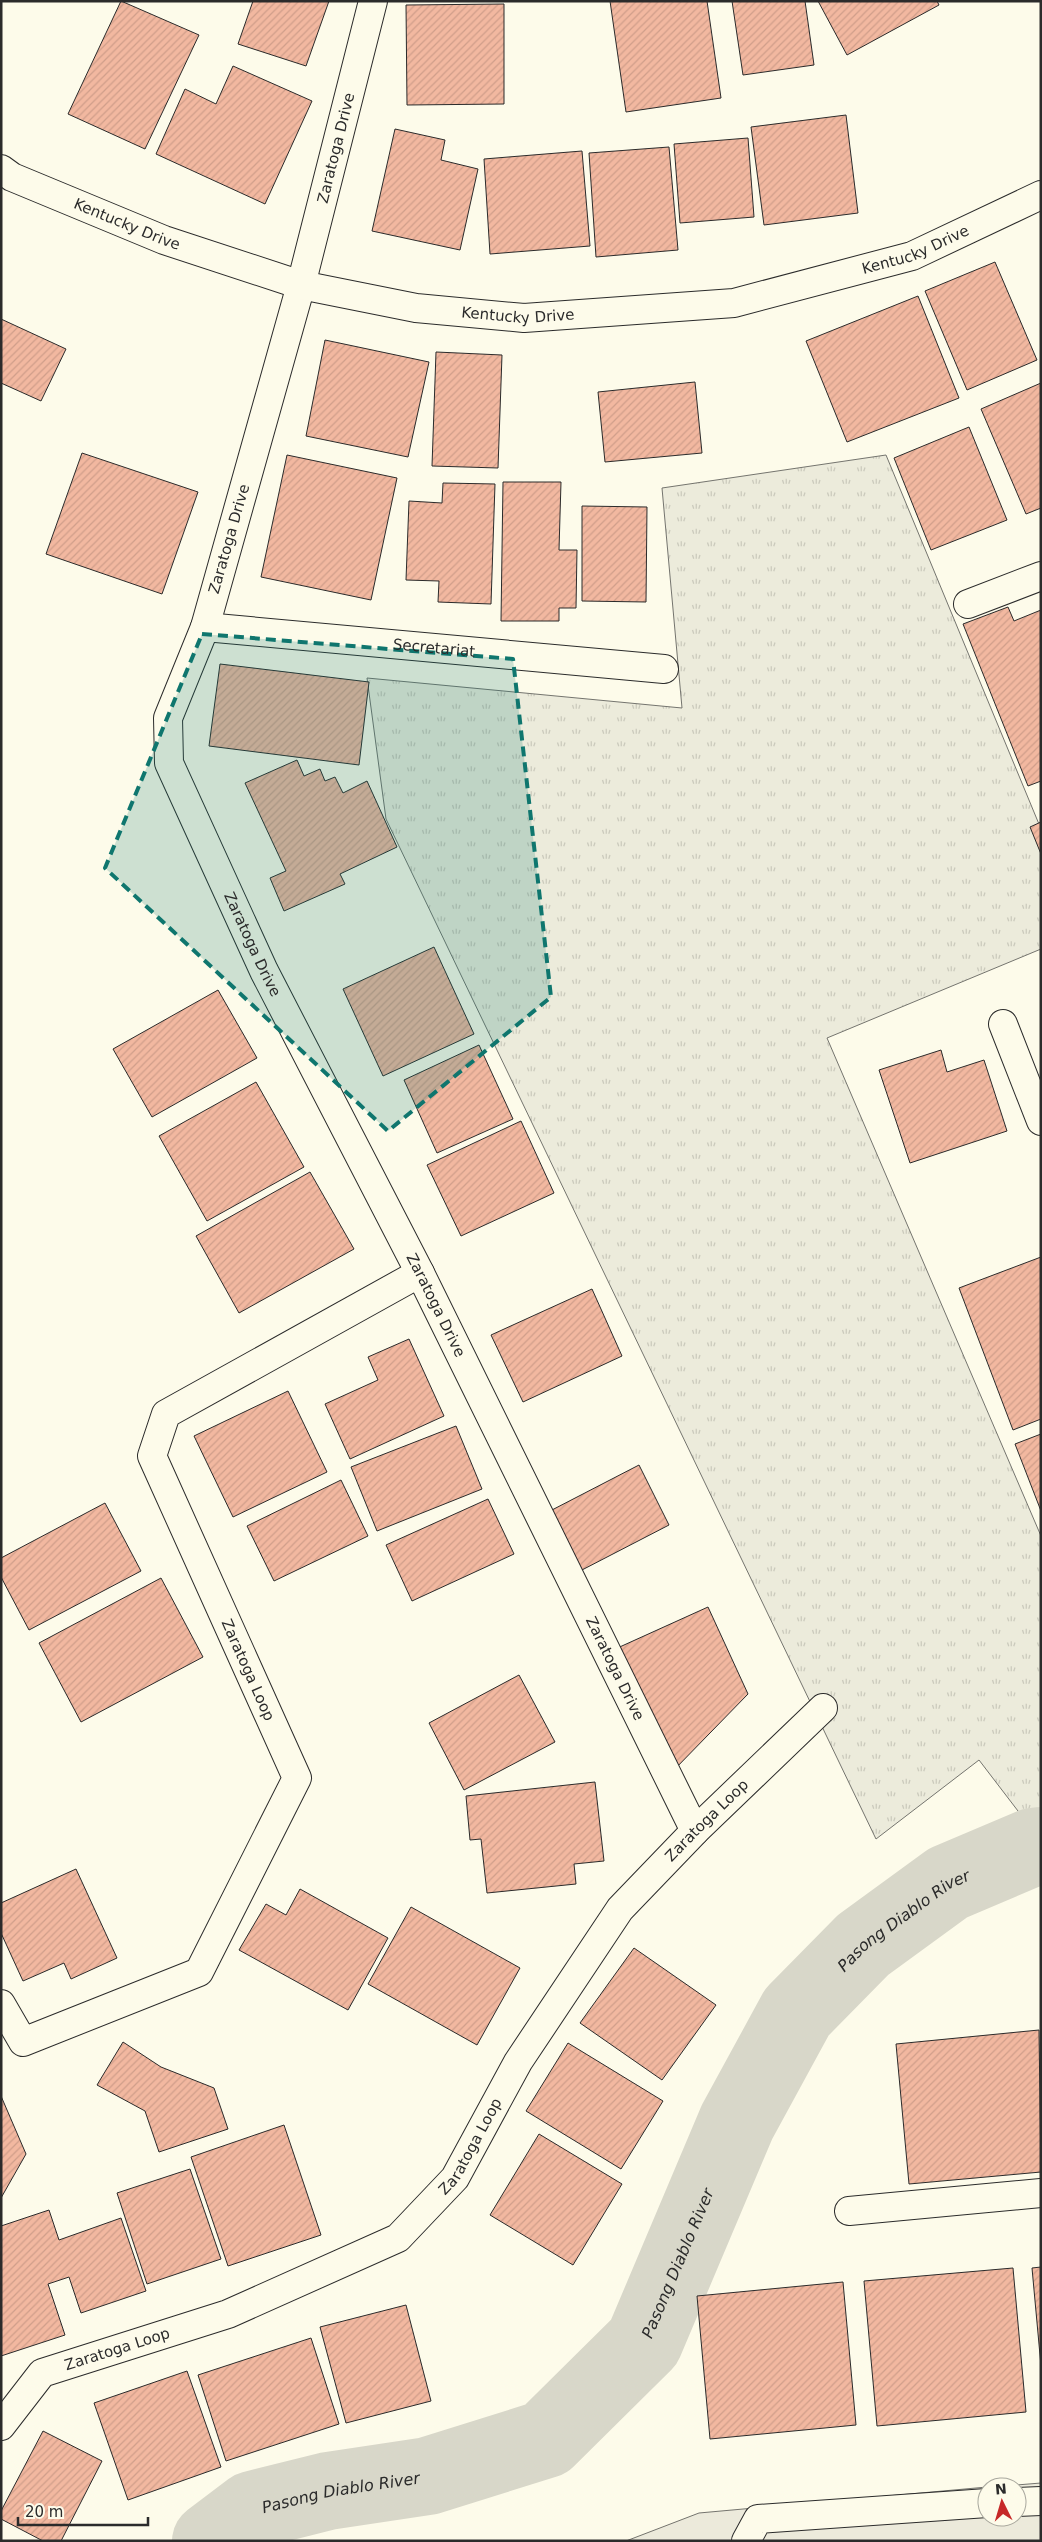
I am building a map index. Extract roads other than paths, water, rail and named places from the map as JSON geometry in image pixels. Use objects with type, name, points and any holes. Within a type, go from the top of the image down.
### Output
[{"type":"street","name":"Zaratoga Drive","points":[[373,1],[301,285],[205,627],[168,718],[169,763],[264,971],[420,1273],[696,1831]]},
{"type":"street","name":"Kentucky Drive","points":[[1,169],[12,177],[164,240],[301,285],[416,308],[524,318],[734,303],[912,256],[1041,195]]},
{"type":"street","points":[[968,604],[1041,576]]},
{"type":"street","name":"Secretariat","points":[[205,627],[664,669]]},
{"type":"street","points":[[1002,1024],[1041,1121]]},
{"type":"street","name":"Zaratoga Loop","points":[[1,2004],[23,2042],[199,1972],[297,1778],[152,1456],[166,1414],[420,1273]]},
{"type":"street","name":"Zaratoga Loop","points":[[1,2426],[42,2373],[228,2314],[398,2238],[454,2178],[518,2062],[620,1909],[696,1831],[823,1708]]},
{"type":"street","points":[[849,2211],[1041,2194]]},
{"type":"street","points":[[1027,2502],[1041,2501]]},
{"type":"street","points":[[746,2541],[758,2519],[977,2504]]},
{"type":"waterway","name":"Pasong Diablo River","points":[[211,2541],[252,2510],[328,2491],[428,2476],[546,2439],[644,2342],[737,2122],[797,2012],[863,1945],[948,1883],[1033,1847],[1041,1846]]}]
